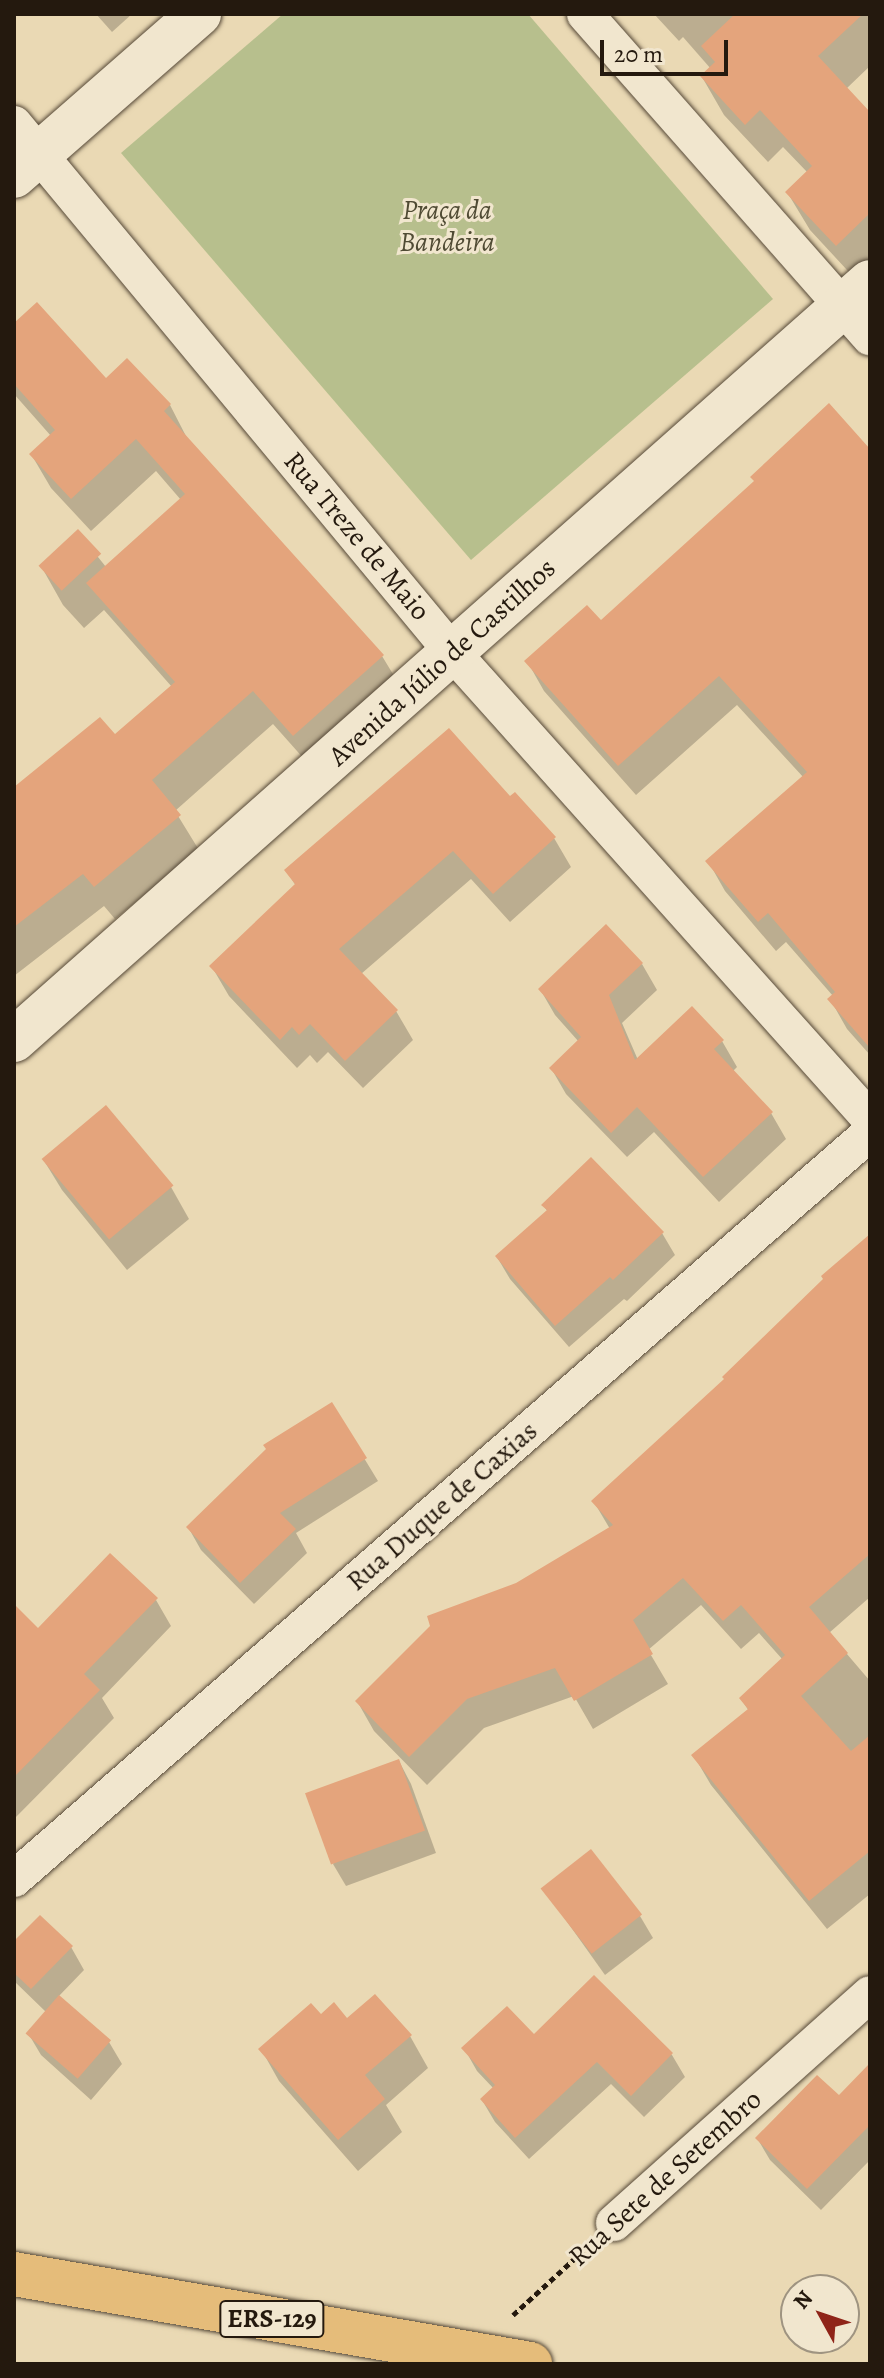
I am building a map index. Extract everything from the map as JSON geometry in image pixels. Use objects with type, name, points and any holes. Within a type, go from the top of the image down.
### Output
[{"type":"main road","name":"ERS-129","points":[[14,2274],[466,2359],[530,2364]]},
{"type":"street","points":[[23,151],[199,14]]},
{"type":"street","points":[[585,14],[861,308]]},
{"type":"street","name":"Rua Treze de Maio","points":[[23,151],[453,653],[870,1119]]},
{"type":"street","name":"Avenida Júlio de Castilhos","points":[[14,1040],[453,653],[861,308]]},
{"type":"street","name":"Rua Duque de Caxias","points":[[14,1879],[870,1133]]},
{"type":"street","name":"Rua Sete de Setembro","points":[[614,2223],[870,1994]]},
{"type":"path","name":"Rua Sete de Setembro","points":[[466,2359],[614,2223]]},
{"type":"green space","name":"Praça da Bandeira","points":[[283,14],[528,14],[773,299],[471,560],[121,153]]},
{"type":"building","points":[[735,14],[863,14],[818,56],[870,112],[870,213],[836,246],[785,192],[812,166],[760,110],[745,125],[700,76],[715,62],[701,46]]},
{"type":"building","points":[[37,302],[106,378],[127,358],[171,404],[164,411],[384,655],[293,736],[253,691],[152,780],[181,815],[94,887],[83,874],[14,927],[14,787],[100,717],[115,734],[175,682],[86,583],[185,494],[136,439],[71,499],[29,454],[55,430],[14,384],[14,323]]},
{"type":"building","points":[[829,403],[870,449],[870,1048],[827,999],[835,992],[768,913],[758,922],[705,861],[807,772],[719,676],[618,766],[524,661],[587,605],[601,620],[754,481],[750,477]]},
{"type":"building","points":[[78,529],[101,554],[62,591],[39,566]]},
{"type":"building","points":[[449,728],[510,796],[515,792],[556,837],[493,894],[453,851],[339,949],[398,1010],[345,1061],[310,1024],[299,1035],[292,1027],[280,1040],[209,966],[295,884],[284,870]]},
{"type":"building","points":[[606,924],[643,963],[609,995],[635,1060],[692,1006],[724,1040],[714,1049],[773,1112],[703,1177],[637,1107],[611,1133],[549,1068],[581,1037],[538,989]]},
{"type":"building","points":[[106,1105],[173,1185],[109,1239],[42,1159]]},
{"type":"building","points":[[591,1157],[664,1232],[613,1280],[610,1277],[555,1326],[495,1256],[547,1210],[541,1205]]},
{"type":"building","points":[[870,1234],[870,1554],[809,1607],[848,1653],[801,1696],[851,1751],[870,1735],[870,1851],[809,1901],[691,1755],[748,1709],[739,1698],[785,1655],[741,1605],[723,1621],[683,1578],[633,1620],[653,1654],[574,1701],[555,1668],[467,1699],[409,1757],[355,1701],[430,1626],[427,1616],[516,1583],[613,1525],[591,1501],[724,1379],[722,1377],[823,1279],[821,1276]]},
{"type":"building","points":[[332,1402],[367,1458],[280,1513],[296,1529],[240,1583],[186,1527],[266,1449],[263,1445]]},
{"type":"building","points":[[110,1553],[158,1598],[84,1674],[100,1690],[14,1777],[14,1604],[38,1628]]},
{"type":"building","points":[[399,1759],[425,1830],[331,1865],[305,1793]]},
{"type":"building","points":[[591,1849],[642,1914],[592,1954],[541,1888]]},
{"type":"building","points":[[40,1915],[73,1946],[31,1989],[14,1973],[14,1941]]},
{"type":"building","points":[[594,1975],[673,2053],[631,2096],[597,2062],[515,2138],[480,2099],[495,2085],[461,2048],[507,2006],[534,2034]]},
{"type":"building","points":[[375,1994],[412,2035],[365,2075],[385,2099],[338,2140],[258,2049],[311,2003],[321,2014],[334,2002],[347,2018]]},
{"type":"building","points":[[59,1995],[111,2040],[78,2079],[26,2033]]},
{"type":"building","points":[[870,2063],[870,2125],[807,2189],[755,2138],[817,2075],[839,2095]]}]
